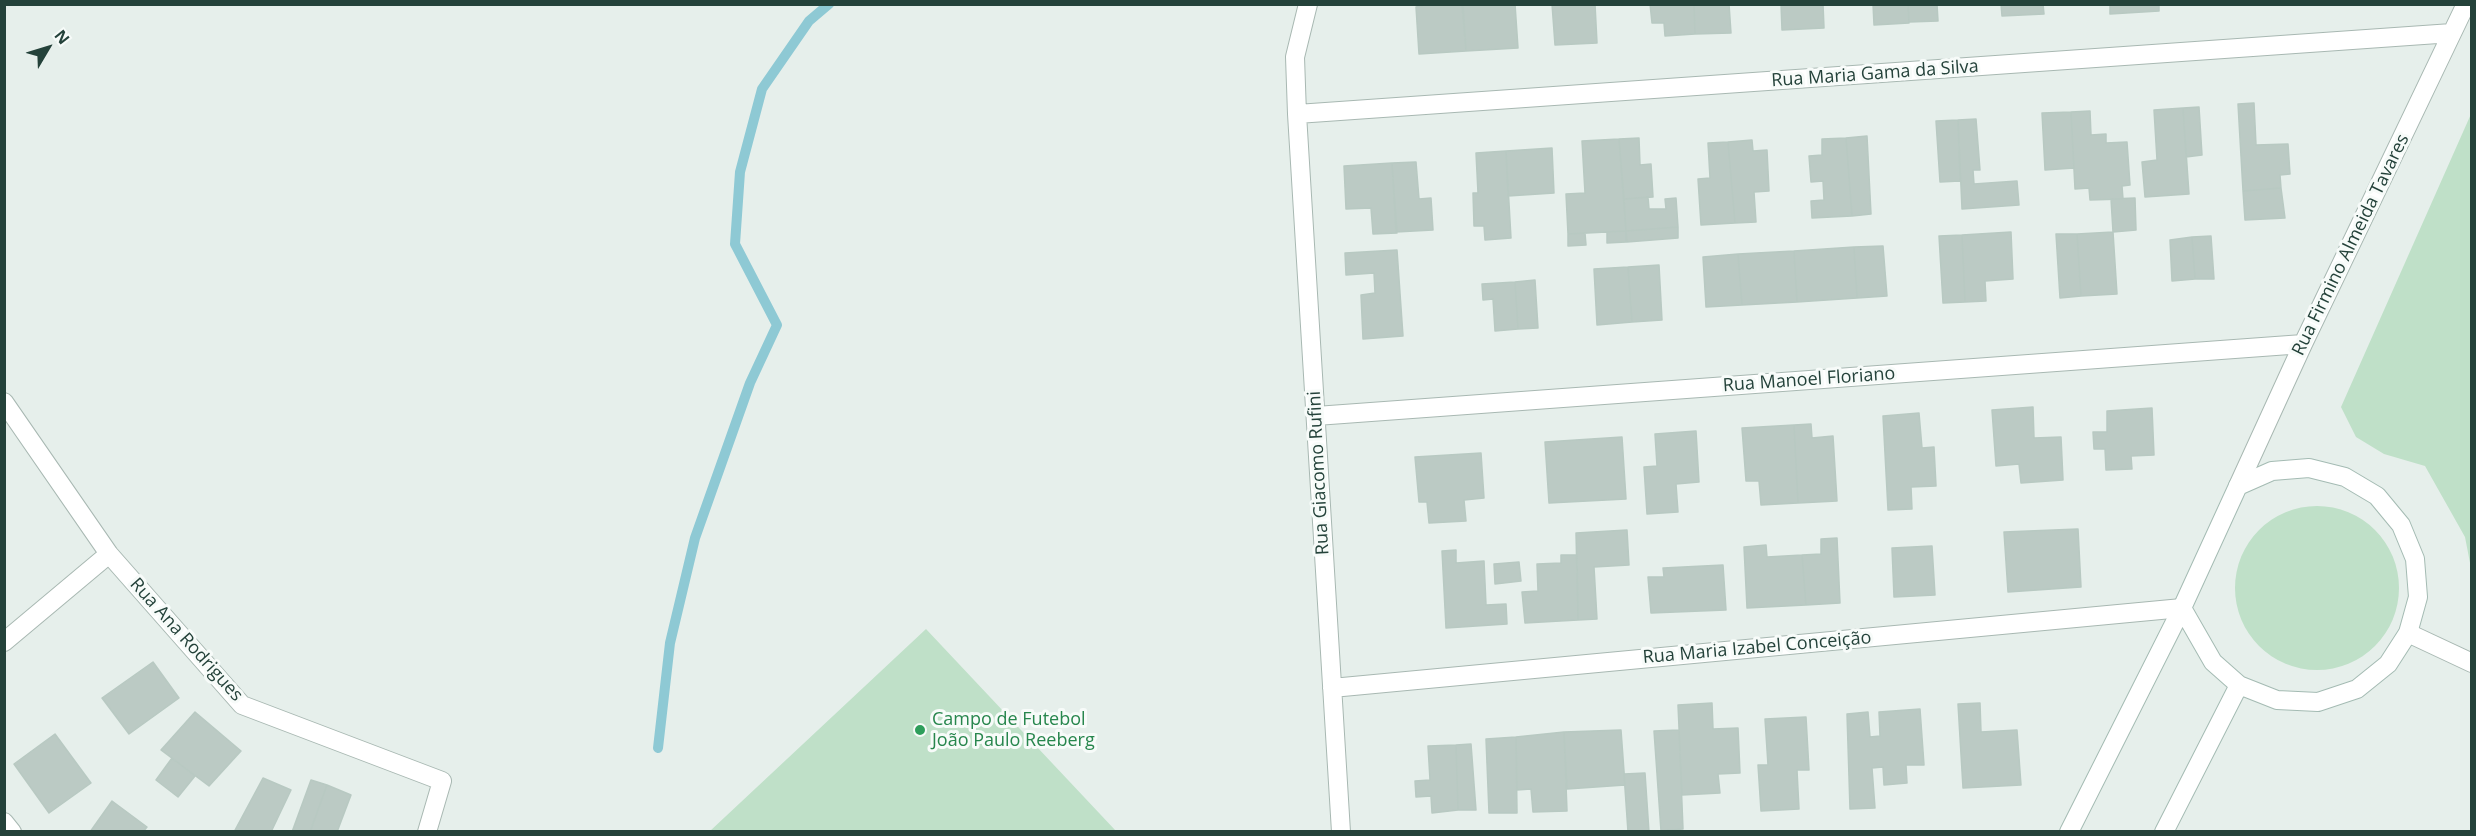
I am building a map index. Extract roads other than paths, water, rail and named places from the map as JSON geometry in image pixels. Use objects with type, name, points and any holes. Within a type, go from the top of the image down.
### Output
[{"type":"street","name":"Rua Giacomo Rufini","points":[[1308,4],[1295,57],[1297,114],[1341,831]]},
{"type":"street","name":"Rua Firmino Almeida Tavares","points":[[2069,831],[2182,608],[2303,344],[2466,4]]},
{"type":"street","name":"Rua Maria Gama da Silva","points":[[1297,114],[2452,33]]},
{"type":"street","name":"Rua Manoel Floriano","points":[[1316,416],[2303,344]]},
{"type":"street","name":"Rua Ana Rodrigues","points":[[4,402],[109,554],[242,705],[442,781],[427,831]]},
{"type":"street","points":[[2182,608],[2213,662],[2239,685],[2277,700],[2318,702],[2357,689],[2388,664],[2409,633],[2418,597],[2415,559],[2401,525],[2377,496],[2345,477],[2309,468],[2272,471],[2238,486]]},
{"type":"street","points":[[4,642],[109,554]]},
{"type":"street","name":"Rua Maria Izabel Conceição","points":[[1332,688],[2182,608]]},
{"type":"street","points":[[2409,633],[2472,663]]},
{"type":"street","points":[[2164,831],[2239,685]]},
{"type":"street","points":[[4,822],[12,831]]},
{"type":"waterway","points":[[658,748],[670,643],[695,538],[750,383],[777,325],[735,244],[740,172],[762,89],[809,21],[829,4]]},
{"type":"place","name":"Campo de Futebol João Paulo Reeberg","points":[[920,730]]}]
